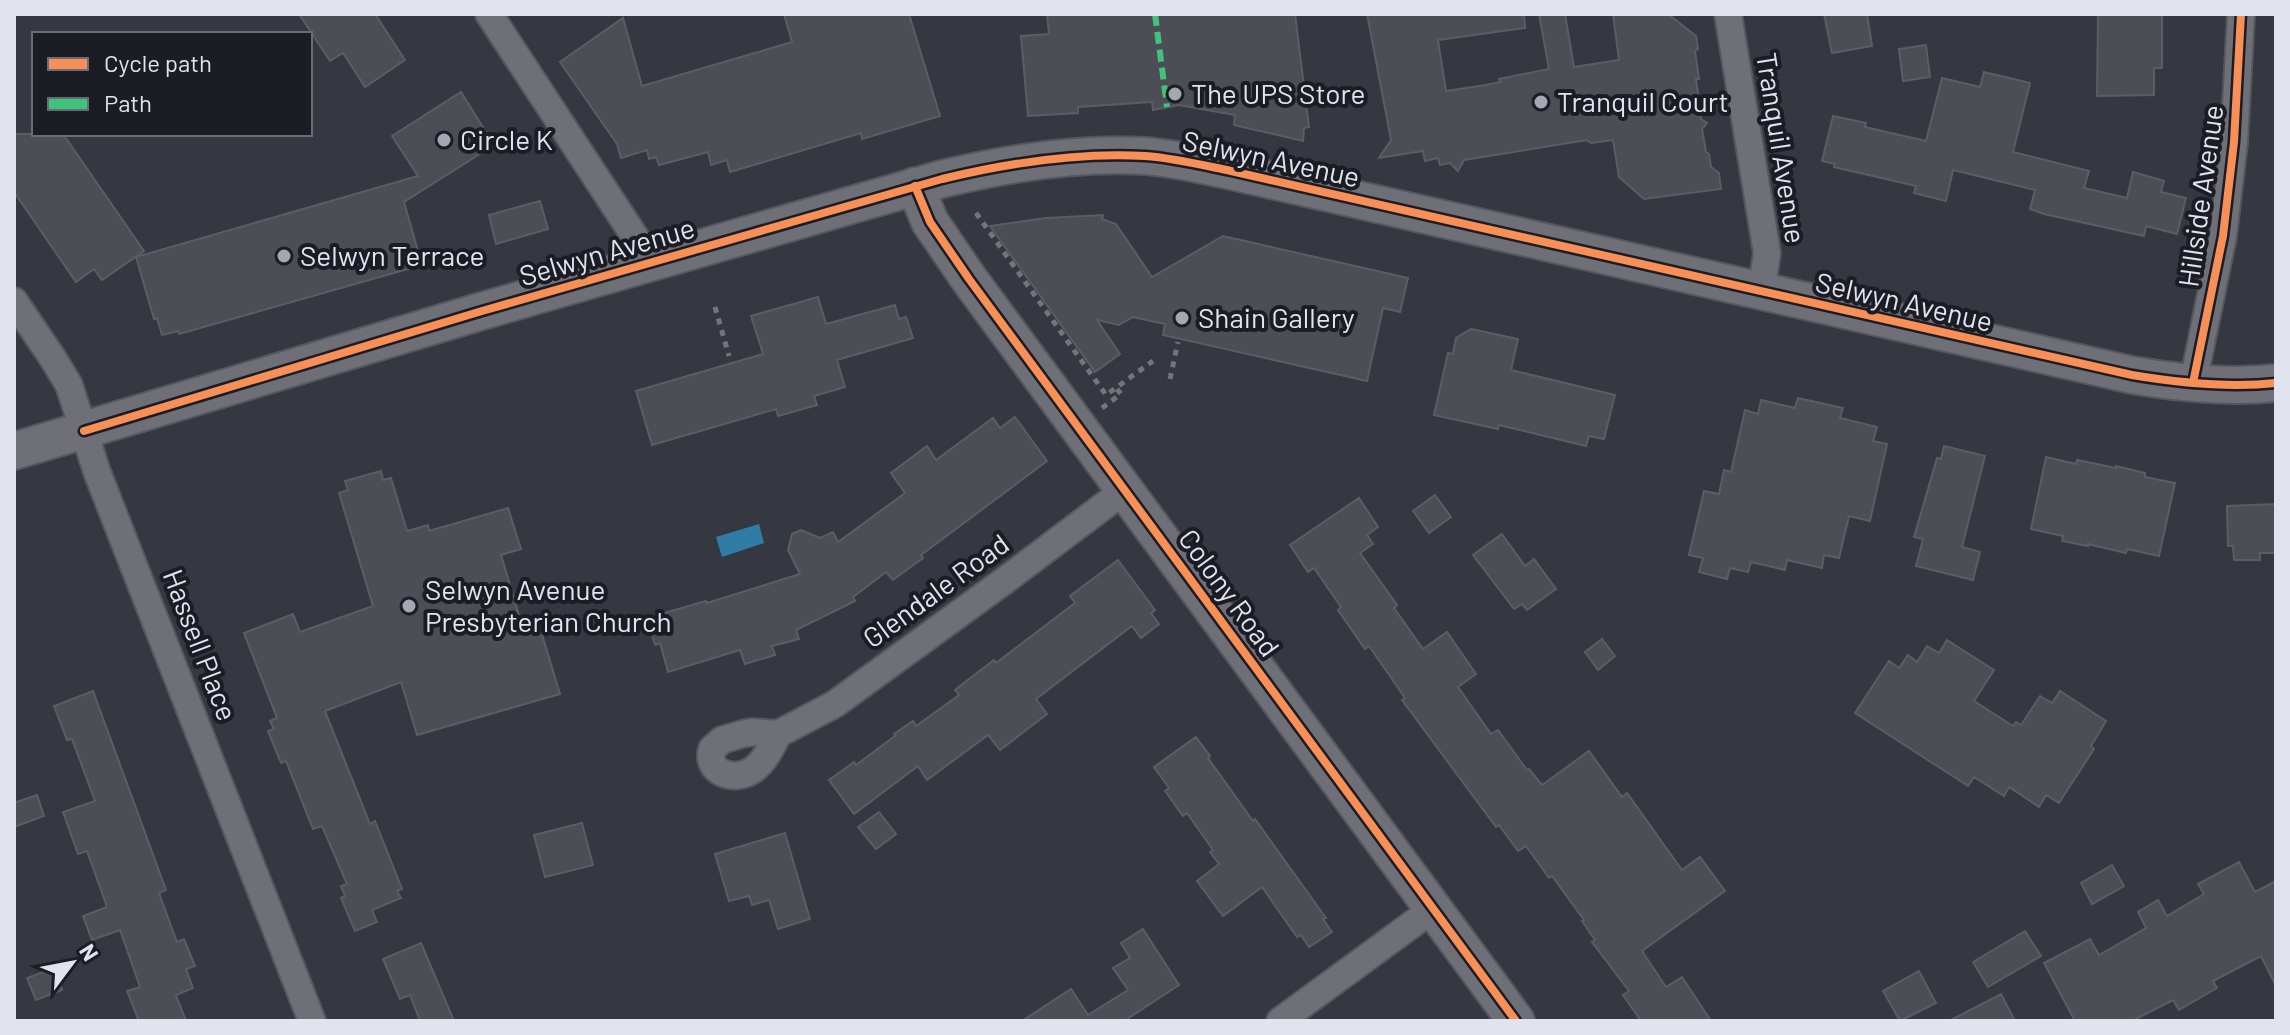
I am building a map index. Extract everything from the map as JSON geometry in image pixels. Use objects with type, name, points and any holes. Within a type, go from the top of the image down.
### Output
[{"type":"street","points":[[489,14],[641,246],[649,264]]},
{"type":"street","name":"Tranquil Avenue","points":[[1728,14],[1767,253],[1761,292]]},
{"type":"street","name":"Hillside Avenue","points":[[2193,383],[2223,236],[2241,14]]},
{"type":"street","name":"Selwyn Avenue","points":[[14,451],[915,186],[970,171],[1038,160],[1095,156],[1164,158],[1231,171],[2116,372],[2193,383],[2276,383]]},
{"type":"street","name":"Colony Road","points":[[915,186],[930,222],[955,259],[1516,1021]]},
{"type":"street","name":"Hassell Place","points":[[14,301],[69,385],[97,472],[312,1021]]},
{"type":"street","name":"Glendale Road","points":[[778,734],[835,704],[861,686],[1125,490]]},
{"type":"street","points":[[1280,1021],[1433,909]]},
{"type":"path","points":[[976,213],[1106,395],[1153,361]]},
{"type":"path","points":[[715,307],[729,356]]},
{"type":"path","points":[[1170,379],[1178,342]]},
{"type":"path","points":[[1109,403],[1121,394],[1116,388]]},
{"type":"water","points":[[759,524],[764,543],[722,557],[716,537]]},
{"type":"building","points":[[299,14],[375,14],[405,60],[365,87],[343,53],[330,61]]},
{"type":"building","points":[[784,14],[909,14],[940,116],[862,139],[861,133],[730,172],[727,160],[711,165],[708,152],[659,165],[656,157],[649,159],[647,150],[621,158],[617,144],[560,62],[623,18],[642,86],[792,42]]},
{"type":"building","points":[[1047,14],[1295,14],[1309,127],[1304,128],[1303,141],[1234,125],[1235,115],[1179,105],[1153,110],[1152,102],[1078,107],[1078,113],[1028,116],[1021,36],[1049,34]]},
{"type":"building","name":"Tranquil Court","points":[[1367,14],[1524,14],[1525,28],[1438,40],[1446,91],[1486,85],[1500,82],[1499,79],[1549,69],[1539,14],[1565,14],[1574,67],[1619,60],[1613,14],[1668,14],[1696,36],[1699,79],[1696,79],[1696,96],[1701,119],[1707,123],[1702,129],[1706,152],[1711,167],[1719,173],[1721,189],[1644,199],[1619,177],[1613,140],[1591,143],[1587,140],[1464,160],[1458,171],[1450,163],[1440,165],[1438,158],[1425,161],[1423,151],[1379,158],[1391,140]]},
{"type":"building","points":[[1824,14],[1867,14],[1872,46],[1832,53]]},
{"type":"building","points":[[2098,14],[2162,14],[2162,68],[2154,68],[2154,95],[2097,96]]},
{"type":"building","points":[[1926,45],[1930,77],[1903,81],[1899,49]]},
{"type":"building","points":[[1984,72],[2030,83],[2013,152],[2089,171],[2084,188],[2127,198],[2133,172],[2164,181],[2161,192],[2186,198],[2177,234],[2146,226],[2144,236],[2044,214],[2030,209],[2035,190],[1953,170],[1946,201],[1914,193],[1916,186],[1834,167],[1835,164],[1822,161],[1833,116],[1926,141],[1942,78],[1980,87]]},
{"type":"building","name":"Selwyn Terrace","points":[[461,92],[494,145],[404,202],[422,265],[179,334],[178,331],[162,335],[157,318],[154,319],[136,257],[418,176],[392,136]]},
{"type":"building","points":[[14,134],[64,136],[144,251],[102,280],[94,269],[76,282],[14,192]]},
{"type":"building","points":[[540,201],[548,229],[496,244],[489,215]]},
{"type":"building","points":[[1103,215],[1102,219],[1116,224],[1152,277],[1223,236],[1408,278],[1400,312],[1383,308],[1367,381],[1163,335],[1165,324],[1133,317],[1119,325],[1097,320],[1120,354],[1095,372],[990,226],[1046,218]]},
{"type":"building","points":[[818,297],[826,324],[895,305],[899,319],[906,317],[913,338],[837,360],[845,387],[814,396],[817,405],[778,416],[776,409],[652,445],[636,391],[763,354],[751,316]]},
{"type":"building","points":[[1471,329],[1518,339],[1511,370],[1615,395],[1604,439],[1589,436],[1586,446],[1499,425],[1498,429],[1434,415],[1448,353],[1453,354],[1456,338]]},
{"type":"building","points":[[1798,398],[1843,408],[1840,418],[1877,427],[1873,441],[1887,444],[1870,521],[1849,516],[1839,558],[1824,555],[1822,568],[1787,560],[1785,570],[1751,562],[1748,572],[1730,568],[1727,579],[1699,572],[1703,558],[1689,555],[1704,491],[1719,494],[1724,470],[1731,472],[1745,410],[1758,414],[1761,400],[1795,408]]},
{"type":"building","points":[[1015,417],[1047,461],[921,555],[923,558],[893,580],[886,572],[853,597],[855,601],[796,630],[799,639],[772,646],[775,655],[745,664],[740,650],[668,672],[660,643],[655,645],[647,618],[800,574],[788,550],[792,534],[801,530],[820,538],[833,532],[838,542],[905,493],[891,473],[927,446],[936,460],[993,418],[1000,428]]},
{"type":"building","points":[[1944,446],[1985,456],[1962,547],[1980,552],[1973,580],[1916,566],[1923,539],[1914,537],[1937,458],[1941,459]]},
{"type":"building","points":[[2046,457],[2076,464],[2077,460],[2116,466],[2145,473],[2145,477],[2175,483],[2159,556],[2062,541],[2063,536],[2031,529]]},
{"type":"building","points":[[381,471],[383,480],[391,478],[407,531],[428,525],[429,531],[508,508],[521,549],[501,555],[522,625],[538,621],[560,694],[417,735],[401,682],[325,711],[370,824],[375,821],[402,889],[397,891],[401,898],[372,910],[377,922],[355,931],[341,898],[345,896],[341,886],[347,884],[322,826],[313,829],[286,761],[281,763],[268,731],[274,729],[270,721],[277,718],[244,633],[293,614],[300,632],[373,606],[339,493],[348,490],[345,481]]},
{"type":"building","points":[[1435,495],[1451,517],[1429,533],[1413,511]]},
{"type":"building","points":[[1359,498],[1378,527],[1367,535],[1373,544],[1360,553],[1397,605],[1394,608],[1423,649],[1447,632],[1476,674],[1458,687],[1491,734],[1498,730],[1542,785],[1589,751],[1622,797],[1627,793],[1682,870],[1700,857],[1725,891],[1642,951],[1666,987],[1682,977],[1711,1021],[1641,1021],[1623,995],[1629,991],[1592,942],[1595,940],[1584,920],[1552,876],[1549,878],[1526,846],[1518,851],[1499,825],[1496,827],[1402,700],[1405,698],[1369,646],[1365,649],[1314,568],[1308,572],[1290,545]]},
{"type":"building","points":[[2276,504],[2276,553],[2260,553],[2260,560],[2234,560],[2233,546],[2228,546],[2227,506]]},
{"type":"building","points":[[1502,534],[1525,566],[1534,559],[1556,589],[1527,610],[1522,604],[1514,609],[1473,555]]},
{"type":"building","points":[[1118,560],[1155,610],[1151,613],[1159,624],[1141,638],[1132,626],[1036,699],[1047,714],[1000,750],[988,735],[927,780],[918,766],[854,814],[829,780],[854,762],[856,765],[913,721],[916,726],[959,695],[955,690],[1075,603],[1070,596]]},
{"type":"building","points":[[1602,639],[1615,656],[1598,670],[1585,652]]},
{"type":"building","points":[[1947,640],[1994,670],[1974,701],[2013,726],[2016,722],[2021,725],[2040,696],[2052,703],[2060,691],[2106,721],[2091,746],[2094,749],[2059,803],[2046,795],[2039,807],[2009,787],[2004,796],[1974,777],[1968,786],[1855,713],[1889,661],[1899,668],[1908,655],[1917,662],[1927,646],[1939,653]]},
{"type":"building","points":[[93,691],[166,890],[159,893],[177,942],[184,939],[195,966],[186,969],[193,988],[176,995],[186,1021],[139,1021],[127,991],[140,987],[120,930],[92,940],[83,916],[107,907],[87,851],[78,854],[63,812],[95,801],[72,739],[67,740],[54,706]]},
{"type":"building","points":[[1196,737],[1253,821],[1255,819],[1326,918],[1323,919],[1332,932],[1309,947],[1301,935],[1297,937],[1262,887],[1223,916],[1197,881],[1219,864],[1187,813],[1183,816],[1165,791],[1169,788],[1154,767]]},
{"type":"building","points":[[37,795],[44,816],[14,827],[14,803]]},
{"type":"building","points":[[879,812],[896,834],[876,849],[858,827]]},
{"type":"building","points":[[582,823],[593,865],[545,877],[534,835]]},
{"type":"building","points":[[785,833],[810,919],[778,929],[769,900],[752,905],[749,896],[729,901],[715,854]]},
{"type":"building","points":[[2239,862],[2255,892],[2276,881],[2276,986],[2261,956],[2213,981],[2217,988],[2179,1010],[2173,1000],[2132,1021],[2075,1021],[2044,963],[2090,939],[2099,955],[2146,928],[2138,912],[2158,900],[2167,916],[2204,894],[2198,884]]},
{"type":"building","points":[[2112,865],[2124,886],[2092,904],[2081,883]]},
{"type":"building","points":[[1143,929],[1179,985],[1124,1021],[1022,1021],[1071,989],[1088,1015],[1128,990],[1113,968],[1130,958],[1121,943]]},
{"type":"building","points":[[2025,931],[2041,956],[1988,987],[1973,962]]},
{"type":"building","points":[[421,943],[454,1021],[420,1021],[410,995],[400,999],[383,959]]},
{"type":"building","points":[[54,968],[62,990],[36,1000],[27,978]]},
{"type":"building","points":[[1919,971],[1936,1003],[1900,1021],[1883,991]]},
{"type":"building","points":[[2001,994],[2015,1021],[1949,1021]]},
{"type":"marked path","points":[[1155,14],[1167,107]]},
{"type":"cycle path","points":[[2193,383],[2223,236],[2234,142],[2241,14]]},
{"type":"cycle path","points":[[84,431],[482,311],[942,179],[1068,157],[1119,155],[1156,157],[1209,166],[2132,375],[2203,384],[2276,383]]},
{"type":"cycle path","points":[[915,186],[930,222],[969,279],[1516,1021]]},
{"type":"place","name":"The UPS Store","points":[[1175,94]]},
{"type":"place","name":"Tranquil Court","points":[[1541,102]]},
{"type":"place","name":"Circle K","points":[[444,140]]},
{"type":"place","name":"Selwyn Terrace","points":[[284,256]]},
{"type":"place","name":"Shain Gallery","points":[[1182,318]]},
{"type":"place","name":"Selwyn Avenue Presbyterian Church","points":[[409,606]]}]
